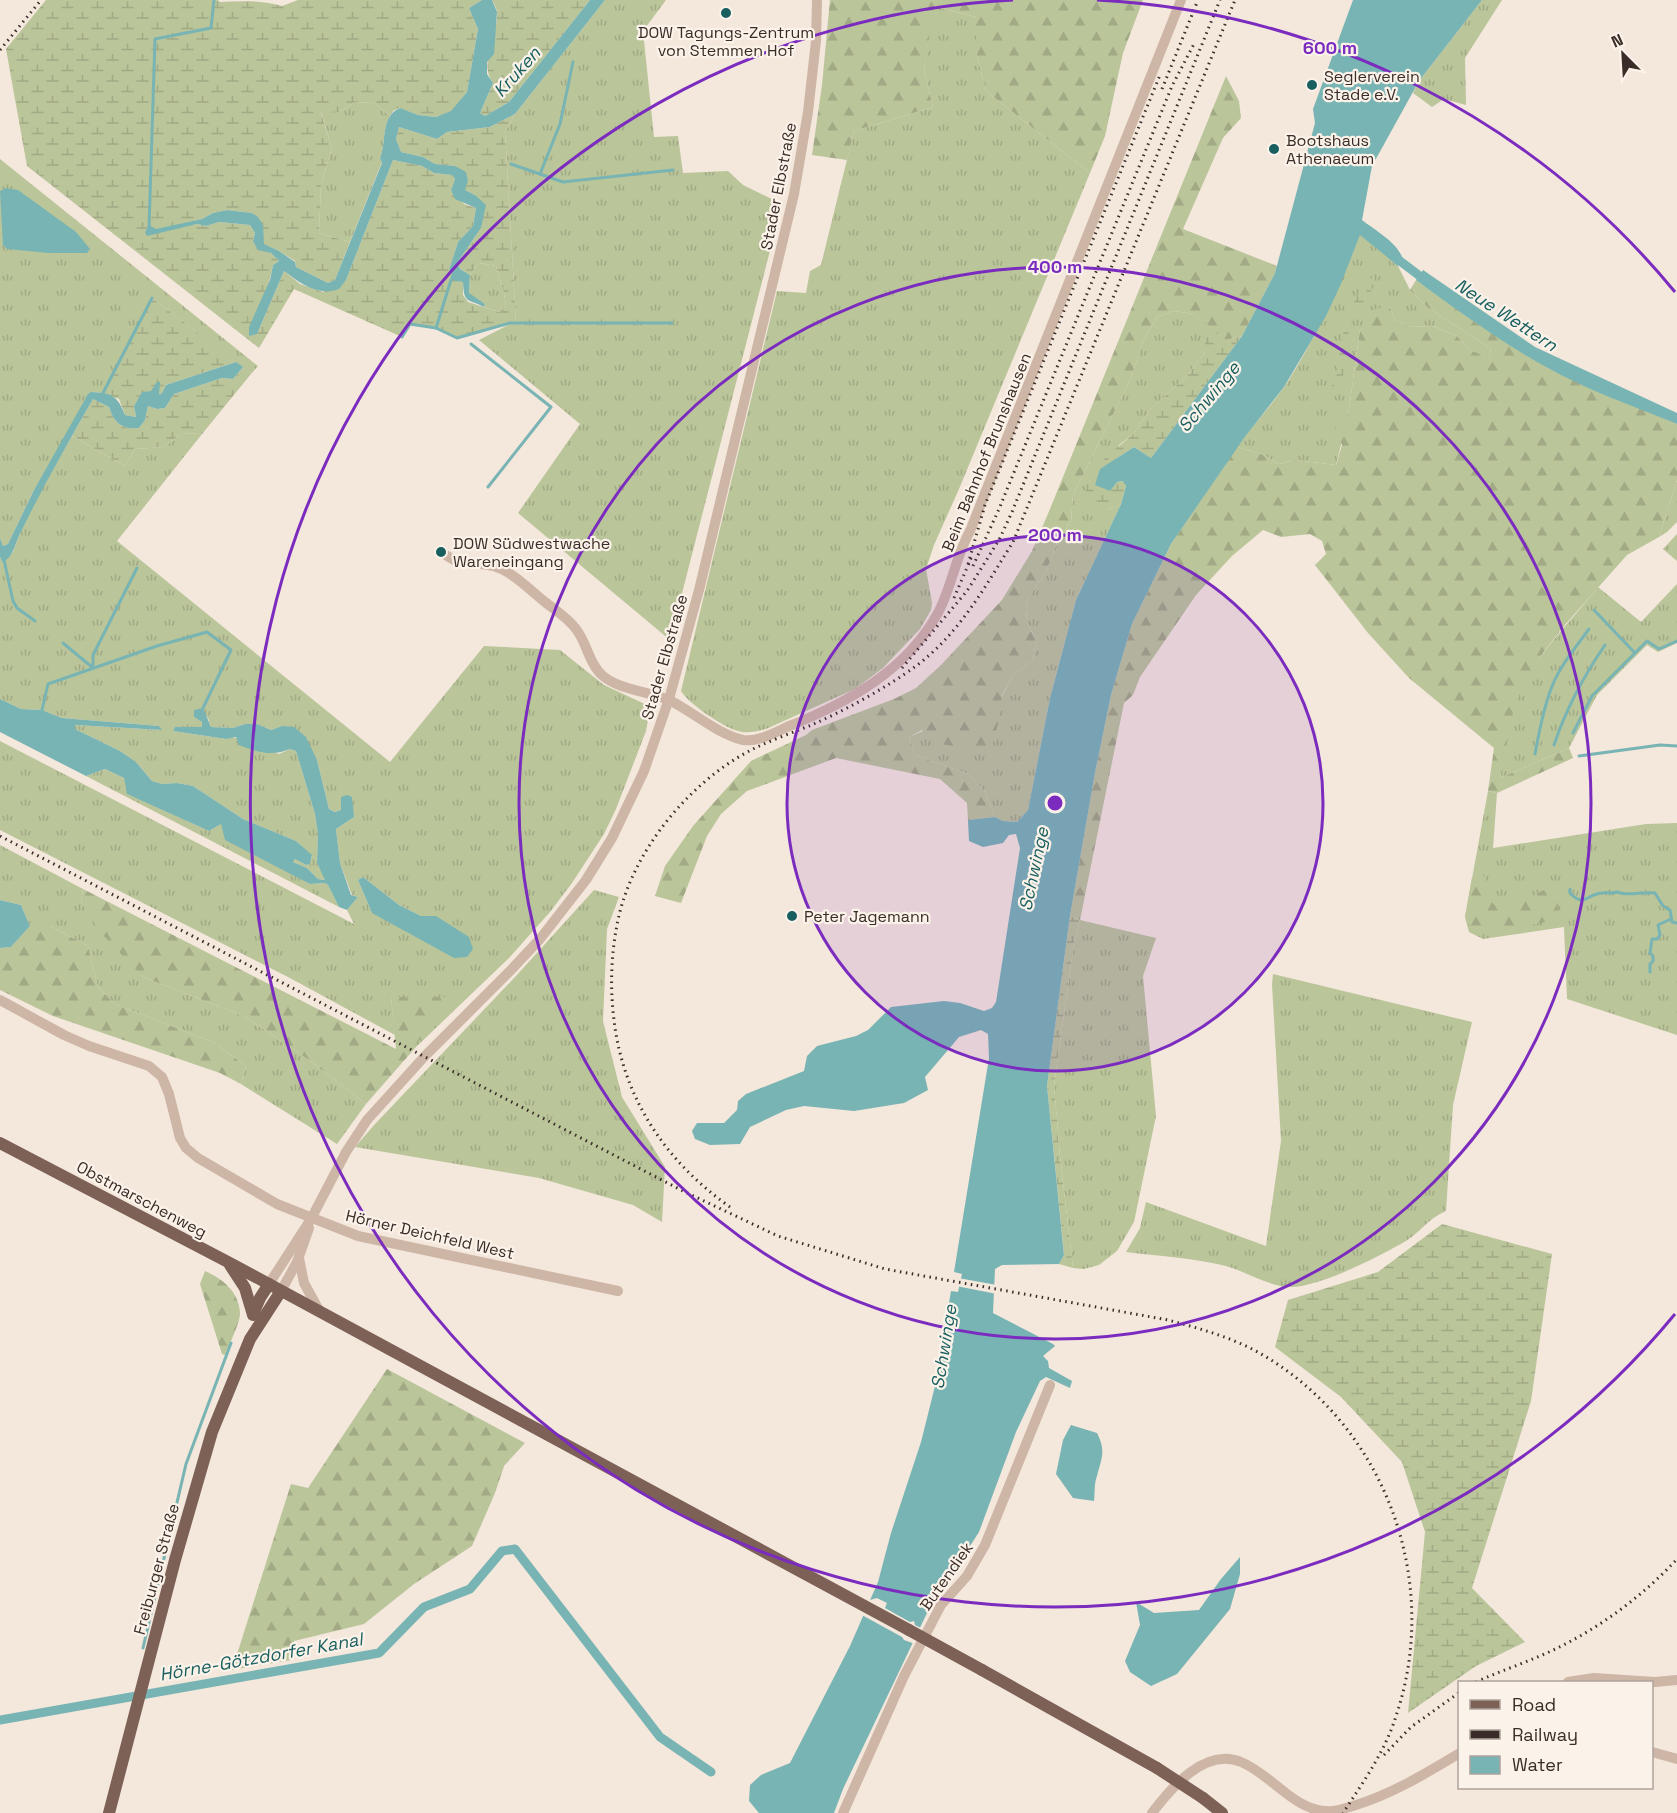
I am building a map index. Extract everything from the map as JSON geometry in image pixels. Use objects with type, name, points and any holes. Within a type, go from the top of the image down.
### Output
[{"type":"main road","name":"Obstmarschenweg","points":[[0,1143],[269,1284],[982,1670],[1157,1768],[1222,1813]]},
{"type":"main road","points":[[228,1262],[245,1288],[253,1315]]},
{"type":"main road","name":"Freiburger Straße","points":[[250,1339],[253,1315],[269,1284]]},
{"type":"main road","name":"Freiburger Straße","points":[[110,1813],[203,1461],[223,1401],[250,1339],[281,1291]]},
{"type":"street","name":"Stader Elbstraße","points":[[269,1284],[311,1219],[346,1152],[367,1120],[424,1057],[540,939],[586,880],[612,838],[644,771],[669,699],[699,590],[794,194],[808,112],[818,0]]},
{"type":"street","name":"Beim Bahnhof Brunshausen","points":[[442,552],[451,560],[464,564],[492,566],[507,572],[578,630],[594,665],[604,677],[630,688],[669,699],[729,734],[745,740],[760,739],[808,719],[866,689],[891,669],[919,640],[938,612],[950,586],[962,546],[1025,395],[1181,0]]},
{"type":"street","name":"Hörner Deichfeld West","points":[[0,1000],[64,1035],[149,1066],[162,1077],[169,1094],[180,1138],[186,1148],[198,1158],[277,1204],[358,1236],[618,1291]]},
{"type":"street","name":"Stader Elbstraße","points":[[281,1291],[299,1258],[311,1219]]},
{"type":"street","points":[[299,1258],[304,1283],[320,1312]]},
{"type":"street","name":"Butendiek","points":[[843,1813],[904,1676],[941,1605],[967,1576],[985,1545],[1050,1385]]},
{"type":"street","points":[[1578,1681],[1594,1678],[1640,1681]]},
{"type":"street","points":[[1653,1682],[1677,1680]]},
{"type":"street","points":[[1653,1752],[1677,1759]]},
{"type":"street","points":[[1152,1813],[1164,1797],[1193,1770],[1214,1760],[1240,1761],[1291,1797],[1310,1807],[1326,1811],[1376,1799],[1458,1754]]},
{"type":"green space","points":[[46,0],[218,0],[220,2],[259,2],[282,6],[298,0],[482,0],[469,8],[478,29],[467,92],[451,112],[436,117],[418,115],[399,108],[390,116],[374,103],[355,102],[339,112],[321,113],[332,148],[321,184],[319,233],[350,242],[335,280],[328,283],[296,267],[295,261],[263,244],[263,225],[252,213],[227,210],[213,213],[202,219],[156,230],[149,225],[145,232],[197,224],[206,226],[219,222],[250,225],[255,233],[253,241],[279,261],[273,265],[257,334],[284,271],[300,284],[323,292],[346,280],[393,160],[422,166],[434,173],[452,175],[455,179],[451,190],[464,204],[476,208],[473,226],[458,242],[449,270],[458,281],[463,282],[463,295],[468,302],[499,312],[506,306],[496,266],[479,263],[470,275],[460,269],[457,263],[481,228],[475,195],[465,190],[455,166],[435,164],[423,157],[401,152],[396,139],[399,127],[437,139],[447,132],[490,127],[515,114],[505,132],[516,321],[457,338],[436,328],[410,324],[402,337],[294,289],[259,348],[27,166],[6,49]]},
{"type":"green space","points":[[492,0],[590,0],[509,102],[485,116],[480,113],[493,83],[487,67],[497,11]]},
{"type":"green space","points":[[605,0],[666,0],[643,31],[654,137],[678,136],[683,173],[728,171],[743,185],[782,204],[670,640],[518,513],[580,424],[479,340],[516,321],[505,132],[515,114]]},
{"type":"green space","points":[[830,0],[1143,0],[1123,53],[1105,136],[1090,173],[986,91],[976,52],[976,17],[934,6],[924,70],[933,107],[854,131],[847,160],[812,155],[822,85]]},
{"type":"green space","points":[[1482,0],[1502,0],[1465,58],[1466,105],[1444,99],[1432,107],[1413,93],[1419,81]]},
{"type":"green space","points":[[933,6],[976,17],[976,52],[986,91],[1090,173],[934,545],[926,569],[932,603],[931,610],[920,629],[883,668],[855,689],[766,729],[741,732],[707,714],[681,691],[777,291],[806,293],[810,271],[821,265],[854,131],[933,107],[924,70]]},
{"type":"green space","points":[[1226,76],[1239,101],[1241,118],[1223,138],[1183,229],[1277,266],[1275,273],[1242,336],[1226,340],[1194,314],[1173,311],[1157,317],[1143,341],[1131,378],[1073,495],[1071,521],[1057,543],[1046,572],[1026,601],[1027,622],[1036,640],[1033,660],[1013,675],[1002,695],[998,724],[990,754],[932,742],[922,730],[909,737],[915,755],[968,774],[985,792],[995,817],[968,820],[967,803],[940,779],[836,758],[747,791],[721,814],[707,836],[681,903],[655,896],[665,866],[693,826],[751,761],[812,730],[894,699],[916,688],[1002,600],[1032,551],[1050,509]]},
{"type":"green space","points":[[355,102],[374,103],[390,116],[380,158],[382,162],[350,242],[319,233],[321,184],[332,148],[321,112],[339,112]]},
{"type":"green space","points":[[0,159],[258,366],[251,374],[152,298],[103,393],[91,392],[34,490],[8,544],[3,546],[0,538]]},
{"type":"green space","points":[[1360,234],[1398,266],[1410,290],[1427,307],[1491,349],[1489,360],[1469,349],[1457,336],[1432,326],[1411,327],[1395,320],[1389,306],[1360,330],[1348,416],[1336,465],[1295,460],[1279,464],[1261,454],[1237,447],[1285,386],[1307,349],[1344,274]]},
{"type":"green space","points":[[479,263],[496,266],[506,306],[499,312],[484,307],[485,304],[469,294],[470,275]]},
{"type":"green space","points":[[1375,277],[1374,286],[1352,321],[1341,389],[1331,401],[1326,398],[1335,379],[1346,319],[1365,280]]},
{"type":"green space","points":[[1416,280],[1482,327],[1548,368],[1677,424],[1677,480],[1659,537],[1627,555],[1543,653],[1526,680],[1514,707],[1500,778],[1569,748],[1573,758],[1497,793],[1488,791],[1494,748],[1409,678],[1368,633],[1315,565],[1326,554],[1322,541],[1310,534],[1281,537],[1263,530],[1232,556],[1196,595],[1140,677],[1133,695],[1124,703],[1080,920],[1070,916],[1111,695],[1132,624],[1171,544],[1237,447],[1261,454],[1279,464],[1295,460],[1336,465],[1342,445],[1334,425],[1348,416],[1360,330],[1372,310],[1389,306],[1395,320],[1411,327],[1432,326],[1457,336],[1469,349],[1489,359],[1491,349],[1427,307],[1410,290]]},
{"type":"green space","points":[[152,298],[236,362],[166,385],[162,393],[151,391],[142,393],[134,406],[136,417],[125,415],[119,399],[103,393]]},
{"type":"green space","points":[[1173,311],[1194,314],[1205,322],[1205,352],[1187,376],[1151,409],[1133,434],[1119,445],[1107,510],[1121,504],[1076,600],[1050,698],[1028,810],[1017,822],[1003,821],[995,817],[985,792],[968,774],[915,755],[909,737],[1002,696],[1013,675],[1033,660],[1036,640],[1027,622],[1026,601],[1046,572],[1057,543],[1071,521],[1073,495],[1131,378],[1143,341],[1157,317]]},
{"type":"green space","points":[[1205,322],[1226,340],[1242,336],[1151,458],[1134,447],[1100,469],[1095,485],[1124,481],[1126,486],[1121,504],[1107,510],[1086,499],[1086,483],[1095,467],[1133,434],[1151,409],[1187,376],[1205,352]]},
{"type":"green space","points":[[243,367],[251,374],[202,434],[182,433],[164,447],[135,449],[125,466],[72,436],[93,399],[109,407],[113,417],[123,426],[139,428],[145,420],[148,406],[157,409],[165,408],[174,394],[222,378],[233,379]]},
{"type":"green space","points":[[182,433],[202,434],[117,541],[390,762],[484,646],[560,650],[604,685],[647,705],[650,709],[646,731],[616,809],[604,834],[572,883],[550,912],[509,958],[416,1047],[414,1045],[458,997],[391,997],[395,1035],[288,977],[0,830],[0,741],[354,924],[347,910],[358,897],[352,895],[340,863],[336,829],[354,817],[341,797],[341,810],[335,812],[329,809],[317,760],[282,726],[271,730],[257,724],[245,724],[233,728],[211,727],[208,718],[194,710],[194,717],[202,722],[203,727],[175,727],[173,731],[226,739],[236,738],[279,754],[290,749],[296,751],[315,814],[318,834],[317,863],[326,880],[318,879],[307,868],[293,862],[295,859],[306,865],[310,864],[312,856],[296,841],[243,819],[193,786],[152,781],[137,763],[120,751],[75,729],[75,725],[161,730],[159,726],[62,718],[42,710],[21,709],[0,699],[0,557],[2,562],[13,552],[40,492],[72,436],[125,466],[135,449],[164,447]],"holes":[[[363,877],[399,905],[421,916],[372,913],[358,880]]]},
{"type":"green space","points":[[1677,480],[1677,522],[1659,537]]},
{"type":"green space","points":[[1677,534],[1677,561],[1663,549]]},
{"type":"green space","points":[[1677,584],[1677,643],[1658,652],[1647,645],[1597,695],[1569,748],[1500,778],[1509,724],[1521,689],[1551,643],[1598,587],[1641,622]]},
{"type":"green space","points":[[105,769],[124,778],[128,794],[209,831],[221,824],[310,884],[325,883],[339,907],[86,776]]},
{"type":"green space","points":[[1488,791],[1497,793],[1493,848],[1646,824],[1677,823],[1677,1035],[1567,999],[1564,927],[1483,939],[1469,932],[1465,917]]},
{"type":"green space","points":[[0,845],[83,889],[81,902],[143,977],[244,1016],[309,1060],[366,1104],[337,1144],[241,1084],[246,1066],[215,1043],[115,1004],[98,987],[88,946],[50,926],[30,926],[21,905],[0,900]]},
{"type":"green space","points":[[1481,871],[1490,900],[1500,909],[1546,889],[1557,898],[1559,910],[1556,919],[1530,925],[1483,930],[1471,929],[1465,917],[1472,877]]},
{"type":"green space","points":[[83,889],[396,1049],[391,997],[459,997],[366,1104],[309,1060],[244,1016],[143,977],[99,931],[81,902]]},
{"type":"green space","points":[[594,890],[619,897],[607,929],[603,1021],[622,1097],[665,1167],[662,1222],[633,1205],[539,1178],[355,1147],[516,976]]},
{"type":"green space","points":[[1070,916],[1080,920],[1074,943],[1054,1085],[1073,1268],[1059,1264],[1064,1255],[1047,1086]]},
{"type":"green space","points":[[1080,920],[1156,938],[1143,976],[1156,1116],[1134,1222],[1117,1251],[1099,1265],[1084,1269],[1073,1268],[1054,1085],[1074,943]]},
{"type":"green space","points":[[30,926],[50,926],[88,946],[98,987],[115,1004],[215,1043],[246,1066],[241,1084],[220,1073],[53,1016],[0,990],[0,948],[11,947]]},
{"type":"green space","points":[[1273,974],[1472,1022],[1453,1105],[1446,1211],[1406,1241],[1381,1255],[1350,1270],[1303,1286],[1276,1285],[1214,1263],[1126,1252],[1140,1228],[1146,1202],[1266,1246],[1281,1141]]},
{"type":"green space","points":[[1442,1224],[1552,1254],[1531,1401],[1472,1588],[1525,1642],[1476,1666],[1408,1713],[1425,1532],[1402,1462],[1341,1397],[1275,1347],[1288,1300],[1378,1272]]},
{"type":"green space","points":[[205,1271],[229,1287],[239,1305],[238,1322],[225,1355],[222,1354],[200,1284]]},
{"type":"green space","points":[[387,1369],[525,1443],[504,1466],[472,1546],[414,1584],[364,1624],[294,1641],[291,1660],[232,1670],[291,1484],[308,1488]]},
{"type":"water","points":[[482,0],[492,0],[497,12],[494,54],[487,62],[487,74],[493,83],[480,113],[485,116],[509,102],[590,0],[605,0],[515,114],[490,127],[447,132],[437,139],[399,127],[396,139],[401,152],[423,157],[435,164],[455,166],[466,172],[468,181],[465,190],[486,205],[481,228],[457,263],[460,269],[470,275],[469,293],[485,304],[484,307],[466,297],[463,282],[450,280],[452,273],[449,270],[458,242],[473,226],[476,208],[455,199],[451,190],[455,179],[452,175],[434,173],[422,166],[393,160],[346,280],[339,289],[324,291],[310,288],[284,271],[257,334],[249,336],[249,327],[270,280],[273,265],[279,261],[271,253],[258,250],[253,241],[255,233],[250,225],[219,222],[206,226],[197,224],[147,236],[145,232],[149,225],[156,229],[202,219],[213,213],[227,210],[252,213],[263,225],[264,244],[295,262],[296,267],[328,283],[335,280],[382,163],[380,158],[389,117],[400,108],[418,115],[436,117],[451,111],[467,92],[478,29],[469,8]]},
{"type":"water","name":"Schwinge","points":[[1353,0],[1482,0],[1419,81],[1372,166],[1362,220],[1391,242],[1403,259],[1398,266],[1360,235],[1326,316],[1284,387],[1244,438],[1171,544],[1132,624],[1111,695],[1095,773],[1070,916],[1047,1086],[1064,1255],[1059,1264],[1002,1265],[995,1269],[993,1313],[1053,1344],[1055,1346],[1043,1356],[1048,1361],[1049,1368],[1072,1381],[1070,1388],[1046,1377],[1040,1381],[1016,1432],[979,1532],[927,1613],[843,1789],[834,1813],[759,1813],[749,1801],[750,1785],[761,1775],[790,1763],[850,1646],[878,1582],[891,1533],[921,1442],[935,1386],[951,1291],[958,1292],[962,1274],[954,1272],[989,1058],[988,1034],[981,1030],[959,1037],[925,1077],[928,1090],[904,1103],[854,1111],[804,1106],[786,1110],[750,1127],[740,1144],[710,1145],[695,1139],[692,1131],[697,1123],[724,1123],[737,1110],[738,1101],[746,1094],[804,1071],[807,1056],[817,1046],[856,1036],[868,1030],[891,1007],[944,1001],[960,1003],[984,1011],[992,1008],[996,1002],[1020,848],[1016,834],[1009,835],[1003,843],[983,847],[969,841],[968,820],[995,817],[1003,821],[1017,822],[1028,810],[1050,698],[1076,600],[1121,504],[1126,486],[1123,481],[1117,482],[1110,491],[1095,485],[1100,469],[1134,447],[1151,458],[1242,336],[1275,273],[1315,123],[1313,109]]},
{"type":"water","points":[[6,188],[18,190],[76,232],[90,249],[87,253],[49,253],[7,249],[3,245],[0,191]]},
{"type":"water","points":[[1423,270],[1535,347],[1677,413],[1677,424],[1578,383],[1529,357],[1480,326],[1416,280]]},
{"type":"water","points":[[236,362],[243,367],[233,379],[222,378],[174,394],[165,408],[157,409],[148,406],[145,420],[139,428],[123,426],[113,417],[109,407],[93,399],[38,498],[12,553],[2,562],[0,538],[3,546],[8,544],[34,490],[88,394],[91,392],[109,394],[116,399],[125,415],[136,417],[134,406],[142,392],[151,391],[157,382],[160,382],[159,394],[166,385]]},
{"type":"water","points":[[0,699],[21,709],[42,710],[62,718],[159,726],[162,730],[75,725],[75,729],[120,751],[136,762],[152,781],[193,786],[243,819],[296,841],[312,855],[310,864],[306,865],[295,859],[293,862],[307,868],[318,879],[325,880],[317,863],[318,834],[315,814],[296,751],[290,749],[277,753],[264,753],[239,745],[236,737],[226,739],[173,731],[175,727],[202,727],[202,722],[194,717],[194,710],[203,708],[211,727],[233,728],[245,724],[257,724],[271,730],[282,726],[294,727],[306,737],[317,760],[329,809],[335,812],[341,810],[341,797],[347,795],[352,797],[354,817],[336,829],[340,863],[351,895],[358,897],[347,910],[339,907],[328,885],[325,883],[310,884],[225,840],[221,824],[209,831],[127,794],[124,778],[105,769],[86,776],[0,732]]},
{"type":"water","points":[[363,877],[399,905],[421,916],[436,916],[469,937],[473,949],[467,957],[454,958],[372,913],[358,880]]},
{"type":"water","points":[[0,900],[21,905],[30,926],[11,947],[0,948]]},
{"type":"water","points":[[1071,1425],[1097,1433],[1102,1445],[1094,1501],[1073,1498],[1056,1474],[1063,1440]]},
{"type":"water","points":[[1240,1557],[1240,1574],[1230,1609],[1177,1674],[1151,1686],[1130,1672],[1125,1661],[1140,1625],[1136,1602],[1154,1613],[1199,1610]]},
{"type":"pier","points":[[958,1278],[997,1285],[997,1294],[956,1286]]},
{"type":"pier","points":[[877,1598],[887,1603],[885,1608],[910,1622],[914,1621],[915,1625],[923,1629],[915,1644],[860,1614],[867,1599]]},
{"type":"waterway","points":[[149,228],[155,39],[211,28],[214,0]]},
{"type":"waterway","points":[[540,174],[560,124],[573,62]]},
{"type":"waterway","points":[[511,164],[563,182],[673,170]]},
{"type":"waterway","name":"Neue Wettern","points":[[1392,255],[1429,283]]},
{"type":"waterway","points":[[402,337],[410,324],[436,328],[451,280]]},
{"type":"waterway","points":[[103,393],[152,298]]},
{"type":"waterway","points":[[436,328],[457,338],[510,323],[672,323]]},
{"type":"waterway","points":[[471,344],[551,407],[488,487]]},
{"type":"waterway","points":[[4,560],[13,601],[17,608],[35,621]]},
{"type":"waterway","points":[[63,643],[93,668],[93,655],[137,568]]},
{"type":"waterway","points":[[1594,610],[1634,652]]},
{"type":"waterway","points":[[1535,754],[1543,713],[1554,681],[1589,629]]},
{"type":"waterway","points":[[42,710],[48,684],[157,646],[207,632],[231,650],[203,708]]},
{"type":"waterway","points":[[1573,733],[1592,696],[1647,641],[1659,649],[1677,641]]},
{"type":"waterway","points":[[1554,745],[1576,694],[1605,645]]},
{"type":"waterway","points":[[1579,756],[1660,745],[1677,746]]},
{"type":"waterway","points":[[1570,889],[1570,893],[1582,900],[1604,893],[1655,893],[1663,906],[1670,910],[1672,922],[1677,923]]},
{"type":"waterway","points":[[1650,972],[1650,964],[1653,961],[1650,953],[1652,939],[1657,939],[1660,935],[1658,925],[1671,919]]},
{"type":"waterway","points":[[143,1648],[186,1464],[231,1343]]},
{"type":"waterway","name":"Hörne-Götzdorfer Kanal","points":[[0,1720],[379,1653],[424,1607],[470,1589],[502,1551],[515,1549],[660,1737],[711,1772]]},
{"type":"railway","points":[[0,50],[41,0]]},
{"type":"railway","points":[[1162,89],[1198,0]]},
{"type":"railway","points":[[902,668],[967,591],[999,540],[1220,0]]},
{"type":"railway","points":[[730,1207],[686,1170],[651,1126],[627,1076],[619,1049],[613,1008],[612,961],[617,925],[624,898],[635,871],[666,822],[708,779],[755,748],[809,726],[892,683],[931,653],[970,609],[1013,542],[1235,0]]},
{"type":"railway","points":[[973,566],[999,509],[1172,86],[1195,42]]},
{"type":"railway","points":[[968,564],[985,505],[1160,75]]},
{"type":"railway","points":[[954,598],[972,556]]},
{"type":"railway","points":[[0,836],[683,1191],[778,1236],[885,1269],[1179,1323],[1244,1345],[1299,1380],[1337,1417],[1367,1459],[1390,1506],[1405,1556],[1412,1608],[1409,1661],[1397,1713],[1381,1752],[1343,1813]]},
{"type":"railway","points":[[1478,1681],[1549,1652],[1584,1634],[1618,1612],[1677,1559]]},
{"type":"railway","points":[[1384,1755],[1411,1727],[1458,1693]]},
{"type":"place","name":"DOW Tagungs-Zentrum von Stemmen Hof","points":[[726,13]]},
{"type":"place","name":"Seglerverein Stade e.V.","points":[[1312,85]]},
{"type":"place","name":"Bootshaus Athenaeum","points":[[1274,149]]},
{"type":"place","name":"DOW Südwestwache Wareneingang","points":[[441,552]]},
{"type":"place","name":"Peter Jagemann","points":[[792,916]]},
{"type":"water label","name":"Kruken","points":[[517,72]]}]
